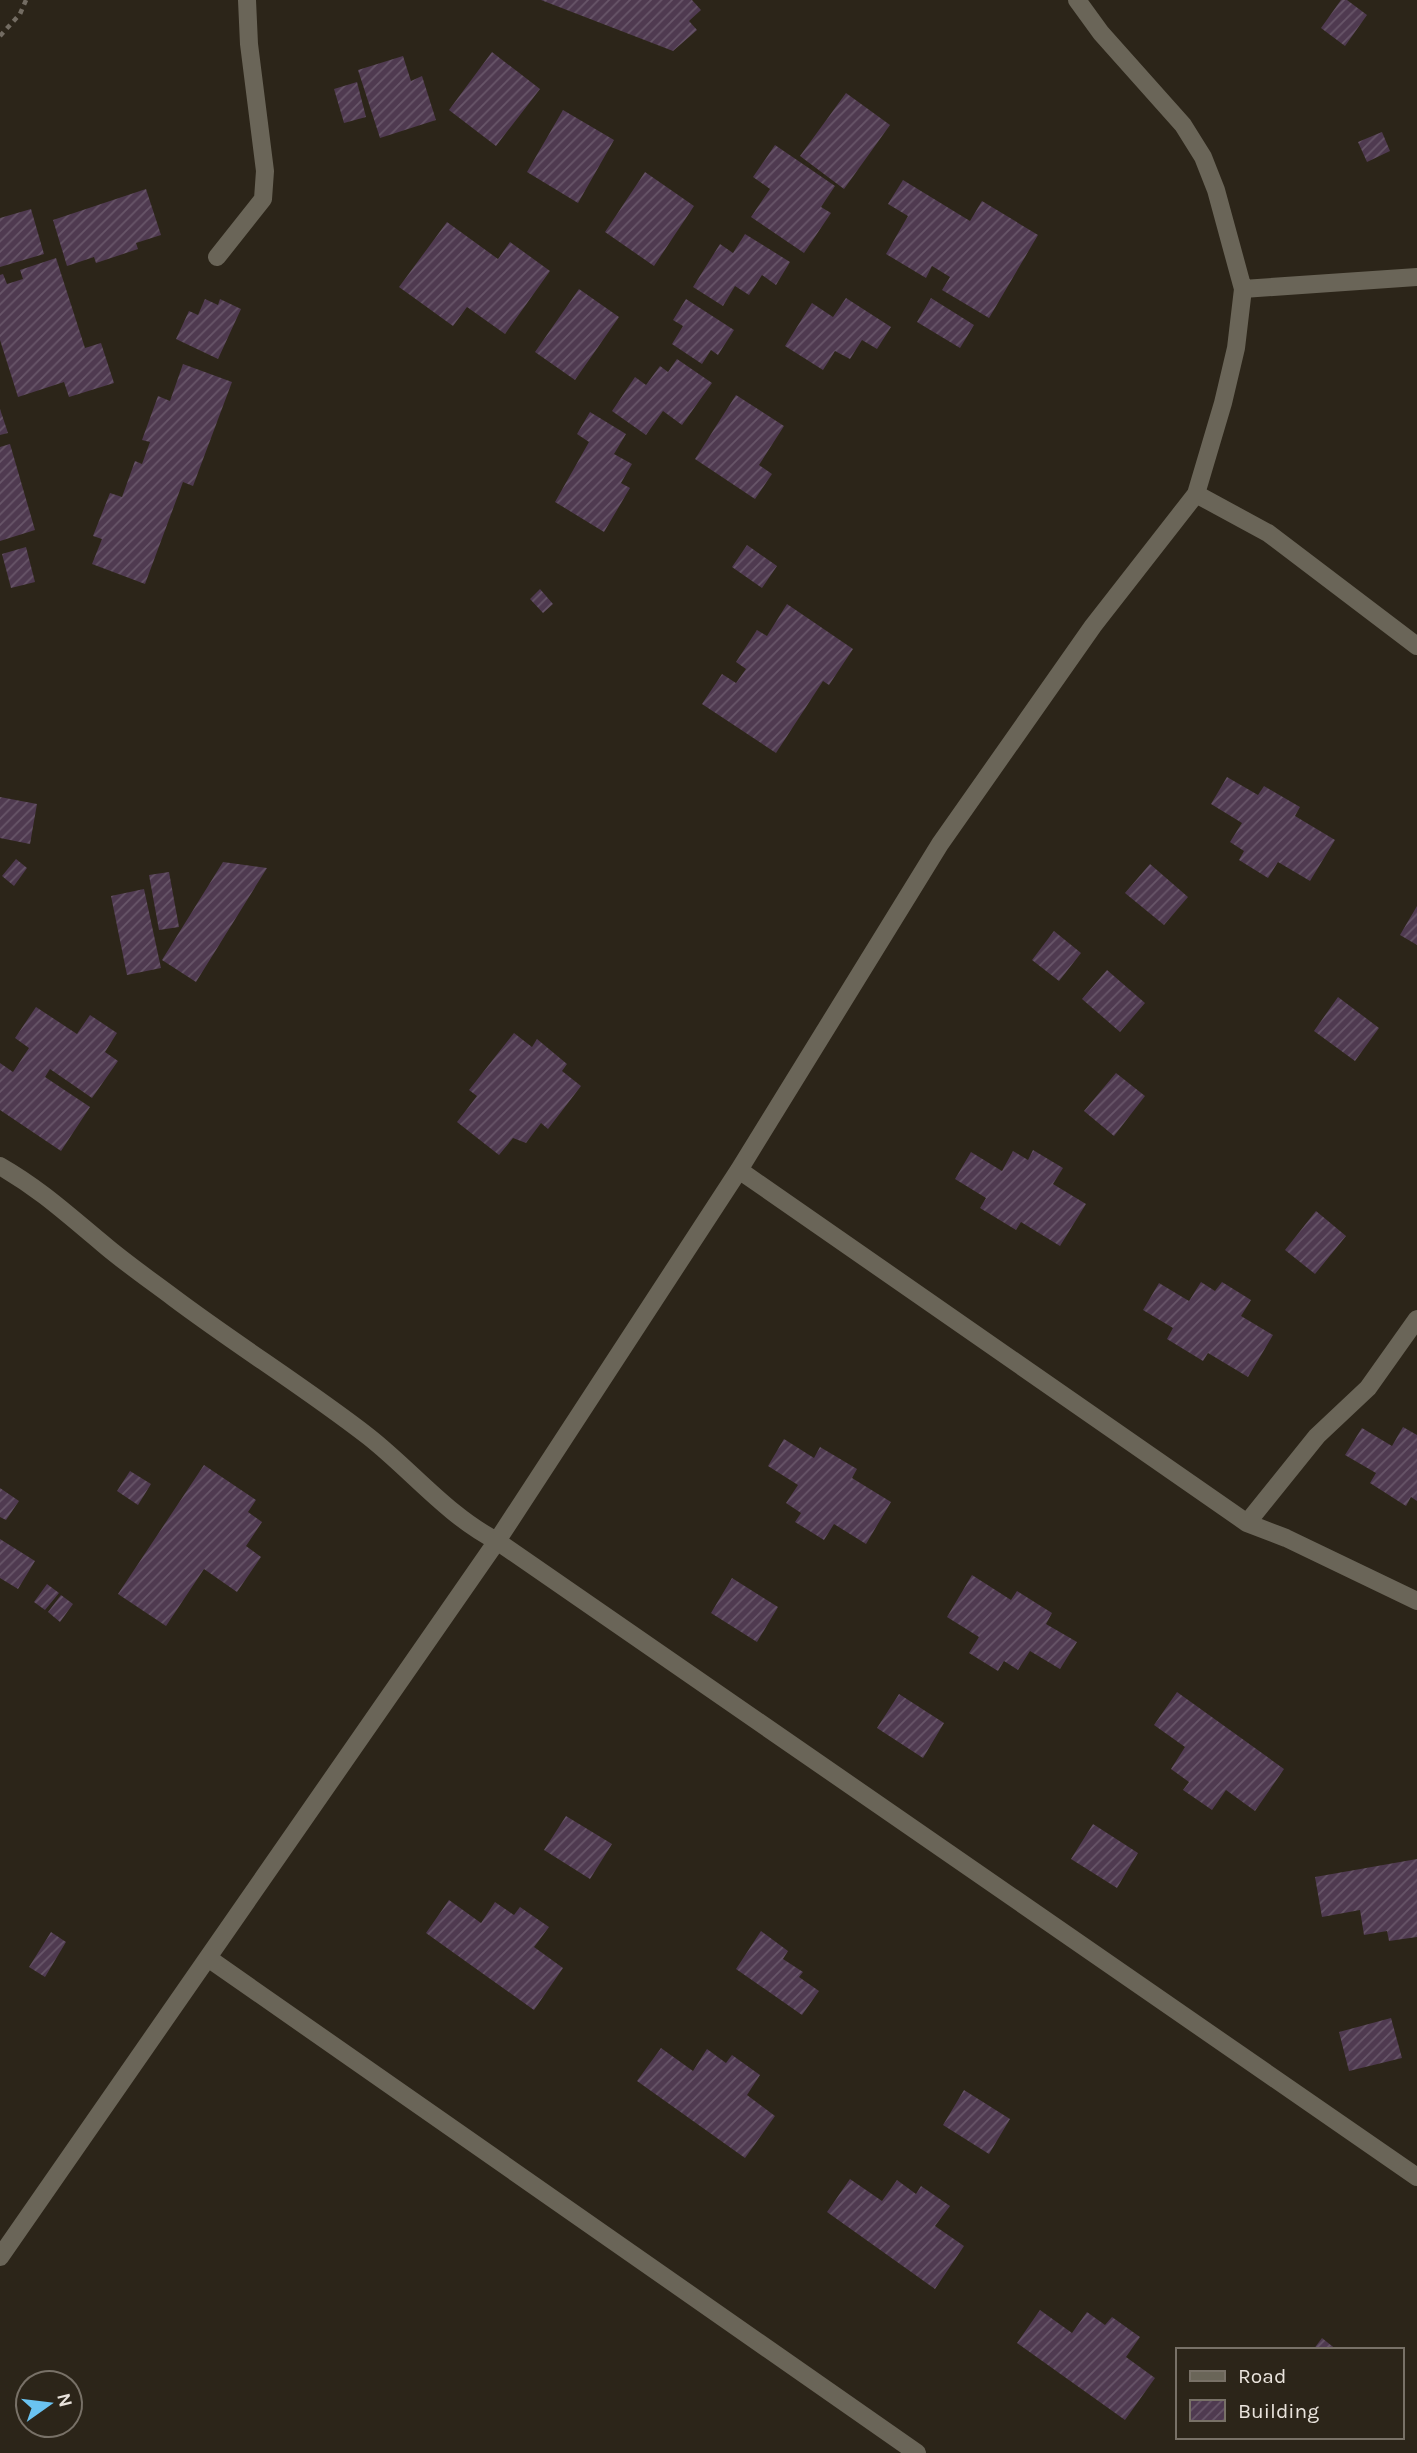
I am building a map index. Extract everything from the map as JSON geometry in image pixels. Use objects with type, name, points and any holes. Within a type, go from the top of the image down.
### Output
[{"type":"street","points":[[217,257],[263,199],[265,172],[247,0]]},
{"type":"street","points":[[0,2258],[497,1541],[739,1171],[940,844],[1093,626],[1196,494],[1227,389],[1243,289],[1216,190],[1203,157],[1184,125],[1101,33],[1077,0]]},
{"type":"street","points":[[1243,289],[1417,277]]},
{"type":"street","points":[[1196,494],[1268,533],[1417,646]]},
{"type":"street","points":[[0,1166],[65,1208],[102,1243],[209,1324],[345,1418],[403,1464],[463,1521],[497,1541],[1417,2177]]},
{"type":"street","points":[[739,1171],[1247,1523],[1286,1538],[1417,1601]]},
{"type":"street","points":[[1247,1523],[1317,1436],[1368,1388],[1417,1319]]},
{"type":"street","points":[[208,1958],[917,2453]]},
{"type":"path","points":[[0,36],[20,13],[26,0]]},
{"type":"building","points":[[541,0],[692,0],[701,10],[689,21],[697,30],[673,51]]},
{"type":"building","points":[[1341,0],[1347,0],[1367,15],[1345,46],[1321,28]]},
{"type":"building","points":[[492,52],[540,89],[496,146],[449,110]]},
{"type":"building","points":[[403,56],[411,81],[422,76],[436,120],[380,138],[358,70]]},
{"type":"building","points":[[357,82],[366,117],[344,123],[334,89]]},
{"type":"building","points":[[846,93],[890,125],[844,189],[800,156]]},
{"type":"building","points":[[563,110],[614,140],[578,203],[527,172]]},
{"type":"building","points":[[1382,132],[1390,151],[1367,162],[1358,142]]},
{"type":"building","points":[[775,145],[835,186],[821,207],[831,213],[804,253],[751,217],[770,189],[753,177]]},
{"type":"building","points":[[645,172],[694,206],[654,266],[605,232]]},
{"type":"building","points":[[903,180],[970,221],[982,201],[1038,235],[989,318],[942,290],[950,277],[932,266],[926,278],[886,254],[908,216],[888,204]]},
{"type":"building","points":[[146,189],[161,235],[136,243],[138,249],[96,263],[94,257],[67,266],[53,220]]},
{"type":"building","points":[[31,209],[44,254],[0,267],[0,218]]},
{"type":"building","points":[[447,222],[498,259],[510,242],[550,271],[505,334],[467,307],[453,326],[399,287]]},
{"type":"building","points":[[745,234],[790,262],[776,285],[762,275],[749,295],[735,286],[723,306],[693,287],[720,244],[733,253]]},
{"type":"building","points":[[56,258],[85,348],[101,343],[114,383],[69,397],[64,382],[18,397],[0,340],[0,275],[3,274],[7,284],[23,279],[20,270]]},
{"type":"building","points":[[579,289],[619,317],[575,380],[535,352]]},
{"type":"building","points":[[846,298],[891,327],[877,349],[862,340],[850,359],[835,351],[823,370],[785,346],[812,303],[833,317]]},
{"type":"building","points":[[931,298],[974,325],[960,348],[917,322]]},
{"type":"building","points":[[205,299],[218,305],[220,299],[241,309],[218,359],[176,339],[189,311],[198,315]]},
{"type":"building","points":[[686,299],[734,330],[718,355],[711,350],[702,364],[672,344],[683,326],[673,320]]},
{"type":"building","points":[[677,359],[712,383],[682,425],[663,411],[646,435],[612,411],[635,377],[646,385],[660,366],[668,372]]},
{"type":"building","points":[[183,364],[232,382],[193,486],[183,482],[145,584],[92,564],[102,539],[93,536],[110,493],[122,497],[135,461],[142,464],[150,442],[142,440],[158,396],[170,401]]},
{"type":"building","points":[[736,395],[784,426],[759,465],[772,474],[755,499],[695,459]]},
{"type":"building","points":[[0,409],[8,433],[0,435]]},
{"type":"building","points":[[590,412],[626,434],[614,454],[632,464],[621,483],[630,488],[604,532],[555,502],[589,442],[577,434]]},
{"type":"building","points":[[10,444],[35,530],[0,541],[0,447]]},
{"type":"building","points":[[747,545],[777,566],[762,588],[732,567]]},
{"type":"building","points":[[26,547],[35,582],[11,588],[2,554]]},
{"type":"building","points":[[540,589],[553,604],[543,613],[530,599]]},
{"type":"building","points":[[787,604],[853,649],[829,685],[823,681],[776,753],[702,704],[722,674],[736,683],[746,669],[736,662],[757,630],[767,636]]},
{"type":"building","points":[[1227,777],[1258,795],[1264,786],[1300,807],[1295,816],[1335,840],[1310,881],[1278,862],[1268,878],[1239,860],[1244,851],[1230,842],[1242,823],[1211,804]]},
{"type":"building","points":[[0,797],[37,804],[30,844],[0,838]]},
{"type":"building","points":[[16,859],[27,868],[14,886],[2,876]]},
{"type":"building","points":[[223,862],[267,868],[196,982],[162,960]]},
{"type":"building","points":[[1150,864],[1188,897],[1164,925],[1125,893]]},
{"type":"building","points":[[169,872],[179,927],[159,930],[149,875]]},
{"type":"building","points":[[144,889],[161,968],[127,975],[111,896]]},
{"type":"building","points":[[1417,906],[1417,945],[1400,935]]},
{"type":"building","points":[[1054,931],[1081,953],[1059,981],[1032,960]]},
{"type":"building","points":[[1107,970],[1145,1003],[1120,1032],[1082,999]]},
{"type":"building","points":[[1338,997],[1379,1028],[1355,1061],[1314,1031]]},
{"type":"building","points":[[36,1007],[77,1034],[90,1015],[117,1033],[105,1052],[118,1061],[92,1098],[50,1069],[45,1077],[90,1107],[61,1151],[0,1110],[0,1063],[13,1072],[29,1048],[15,1038]]},
{"type":"building","points":[[514,1033],[532,1047],[537,1039],[567,1064],[562,1071],[581,1086],[548,1129],[541,1123],[526,1143],[513,1138],[499,1155],[457,1122],[477,1096],[469,1090]]},
{"type":"building","points":[[1116,1073],[1145,1096],[1114,1136],[1084,1111]]},
{"type":"building","points":[[1033,1150],[1063,1168],[1053,1184],[1086,1204],[1060,1246],[1021,1222],[1016,1230],[980,1208],[986,1198],[955,1179],[971,1152],[1002,1171],[1013,1151],[1028,1160]]},
{"type":"building","points":[[1316,1211],[1346,1236],[1315,1274],[1285,1250]]},
{"type":"building","points":[[1201,1282],[1215,1291],[1222,1282],[1251,1300],[1241,1316],[1273,1335],[1248,1377],[1208,1353],[1203,1361],[1167,1339],[1173,1328],[1143,1310],[1159,1283],[1189,1301]]},
{"type":"building","points":[[1403,1427],[1417,1435],[1417,1501],[1411,1497],[1406,1506],[1370,1483],[1376,1473],[1345,1455],[1362,1428],[1392,1446]]},
{"type":"building","points":[[784,1439],[814,1458],[820,1447],[857,1469],[852,1478],[891,1502],[866,1544],[834,1524],[824,1540],[795,1522],[801,1513],[786,1503],[798,1485],[768,1466]]},
{"type":"building","points":[[204,1465],[256,1500],[248,1512],[262,1522],[246,1546],[261,1557],[237,1592],[204,1569],[166,1626],[118,1594]]},
{"type":"building","points":[[130,1471],[151,1484],[138,1505],[117,1491]]},
{"type":"building","points":[[0,1488],[19,1501],[6,1520],[0,1517]]},
{"type":"building","points":[[0,1539],[35,1561],[18,1589],[0,1578]]},
{"type":"building","points":[[972,1575],[1011,1600],[1017,1591],[1052,1613],[1046,1624],[1077,1642],[1060,1669],[1030,1651],[1018,1670],[1004,1661],[998,1671],[969,1653],[979,1637],[947,1617]]},
{"type":"building","points":[[732,1578],[778,1607],[757,1642],[711,1613]]},
{"type":"building","points":[[47,1584],[59,1593],[45,1610],[34,1602]]},
{"type":"building","points":[[61,1595],[73,1604],[60,1622],[48,1612]]},
{"type":"building","points":[[1177,1692],[1284,1769],[1255,1811],[1226,1790],[1212,1810],[1183,1790],[1189,1782],[1171,1769],[1185,1747],[1154,1725]]},
{"type":"building","points":[[899,1694],[944,1723],[923,1758],[877,1728]]},
{"type":"building","points":[[566,1816],[612,1844],[590,1879],[544,1850]]},
{"type":"building","points":[[1093,1824],[1138,1853],[1117,1888],[1071,1859]]},
{"type":"building","points":[[1417,1859],[1417,1937],[1389,1941],[1387,1931],[1364,1935],[1360,1910],[1322,1917],[1315,1877]]},
{"type":"building","points":[[449,1900],[481,1923],[495,1902],[514,1915],[520,1907],[549,1927],[534,1947],[563,1968],[534,2010],[426,1933]]},
{"type":"building","points":[[761,1931],[788,1951],[783,1959],[803,1972],[799,1977],[819,1991],[802,2015],[736,1969]]},
{"type":"building","points":[[51,1932],[66,1942],[45,1977],[29,1967]]},
{"type":"building","points":[[1391,2018],[1402,2058],[1349,2071],[1339,2032]]},
{"type":"building","points":[[661,2048],[693,2071],[707,2049],[726,2063],[732,2055],[760,2075],[747,2095],[775,2116],[745,2158],[637,2081]]},
{"type":"building","points":[[964,2090],[1010,2119],[989,2154],[943,2125]]},
{"type":"building","points":[[850,2179],[882,2201],[897,2180],[916,2194],[921,2186],[950,2206],[935,2226],[964,2246],[935,2289],[827,2212]]},
{"type":"building","points":[[1040,2310],[1072,2333],[1087,2312],[1105,2325],[1112,2317],[1140,2337],[1126,2357],[1155,2378],[1125,2420],[1017,2343]]},
{"type":"building","points":[[1322,2338],[1334,2348],[1314,2348]]}]
